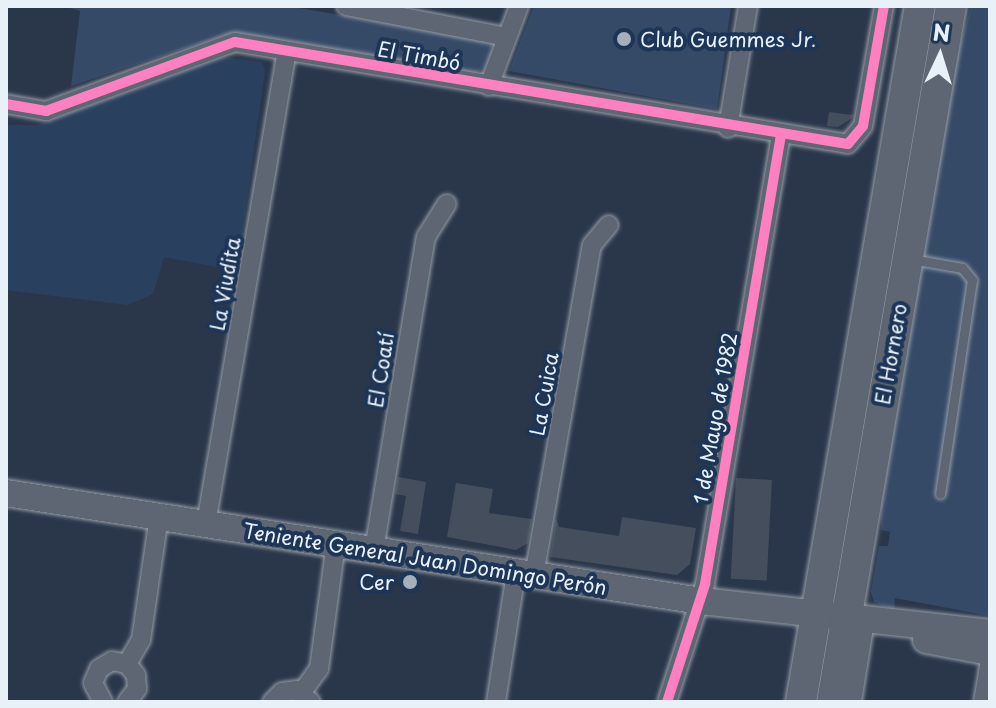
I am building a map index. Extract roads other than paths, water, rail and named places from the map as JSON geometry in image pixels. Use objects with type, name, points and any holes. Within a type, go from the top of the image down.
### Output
[{"type":"main road","name":"El Hornero","points":[[801,702],[920,6]]},
{"type":"main road","name":"El Hornero","points":[[832,702],[856,620],[907,258],[951,6]]},
{"type":"main road","name":"Teniente General Juan Domingo Perón","points":[[6,493],[701,601],[856,620]]},
{"type":"main road","points":[[856,620],[918,621],[990,633]]},
{"type":"main road","points":[[856,620],[909,637],[990,652]]},
{"type":"street","points":[[346,6],[507,37]]},
{"type":"street","points":[[489,86],[519,6]]},
{"type":"street","points":[[728,128],[748,6]]},
{"type":"street","name":"El Timbó","points":[[6,104],[46,111],[222,44],[287,51],[836,145],[855,141],[863,126],[884,6]]},
{"type":"street","name":"La Viudita","points":[[206,524],[287,51]]},
{"type":"street","name":"1 de Mayo de 1982","points":[[667,702],[701,601],[781,136]]},
{"type":"street","name":"El Coatí","points":[[374,550],[426,237],[447,204]]},
{"type":"street","name":"La Cuica","points":[[496,702],[592,245],[609,225]]},
{"type":"street","points":[[127,664],[141,640],[159,517]]},
{"type":"street","points":[[272,702],[282,692],[307,697],[319,669],[336,544]]},
{"type":"street","name":"El Hornero","points":[[852,702],[856,620]]},
{"type":"street","points":[[983,702],[990,660]]},
{"type":"street","points":[[103,702],[94,690],[94,675],[112,661],[127,664],[137,682],[127,702]]},
{"type":"lane","points":[[907,258],[962,268],[972,280],[940,494]]},
{"type":"place","name":"Club Guemmes Jr.","points":[[624,39]]},
{"type":"place","name":"Cer","points":[[410,582]]}]
